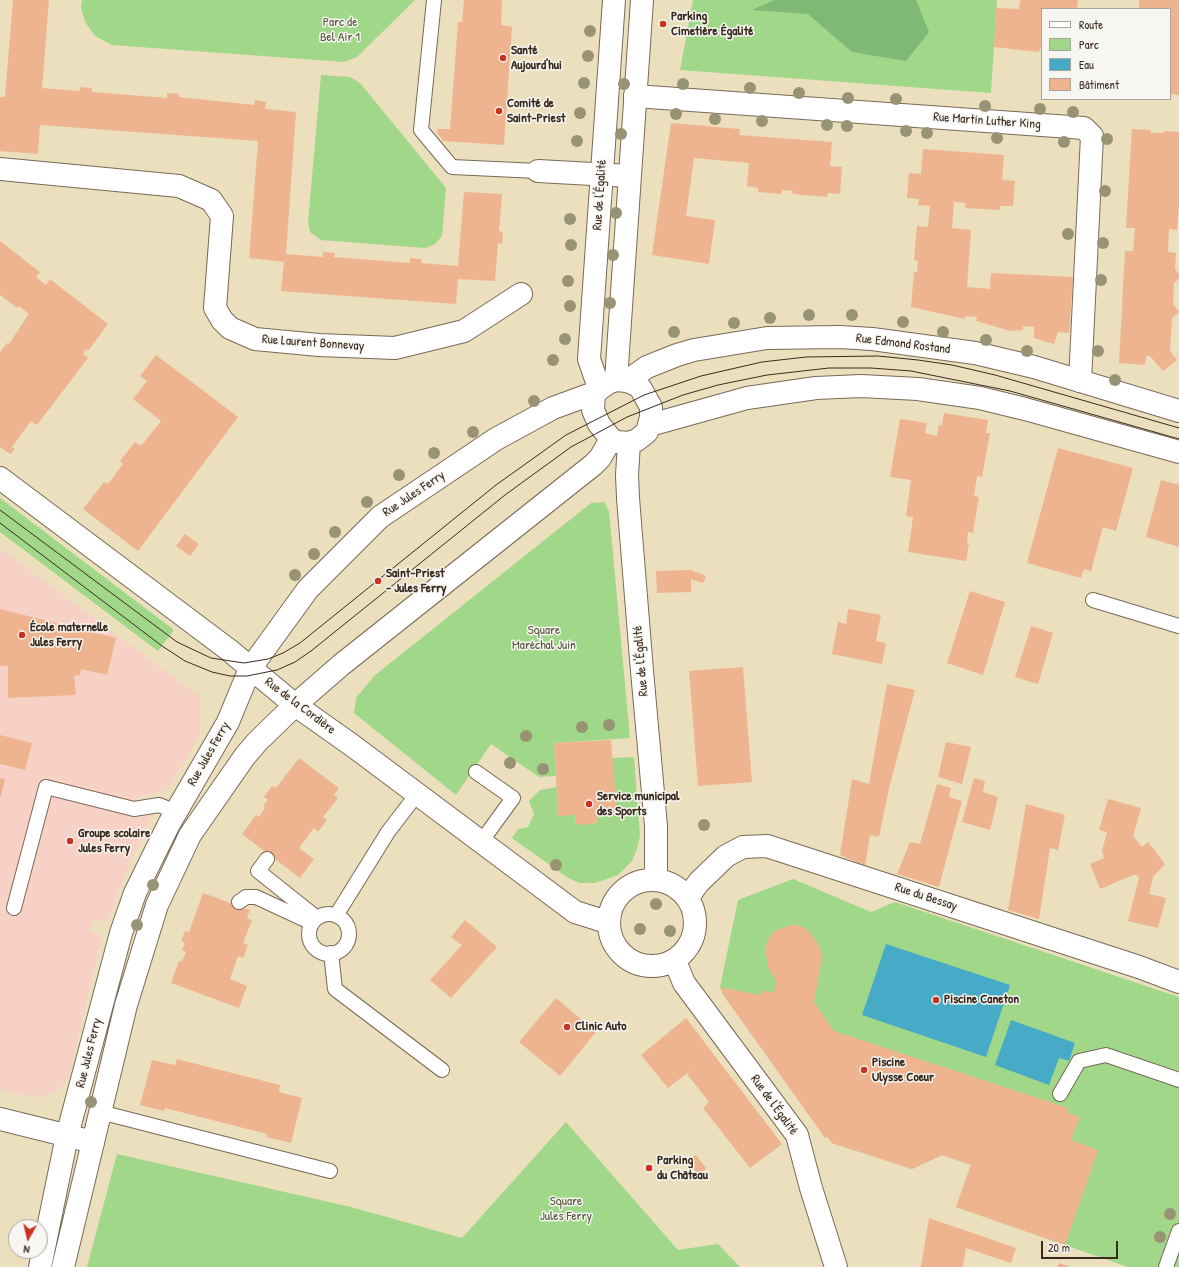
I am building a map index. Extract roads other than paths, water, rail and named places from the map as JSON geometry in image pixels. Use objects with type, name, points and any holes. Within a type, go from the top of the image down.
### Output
[{"type":"street","name":"Rue de l'Égalité","points":[[609,386],[589,359],[614,0]]},
{"type":"street","points":[[609,386],[637,385],[644,395],[651,407],[650,425],[643,437],[620,441],[599,424],[593,410],[609,386],[629,176],[642,0]]},
{"type":"street","name":"Rue Martin Luther King","points":[[635,96],[1084,128],[1092,136],[1080,380]]},
{"type":"street","name":"Rue Laurent Bonnevay","points":[[0,169],[179,186],[211,200],[222,216],[215,308],[222,320],[230,328],[255,339],[319,345],[395,348],[464,331],[521,294]]},
{"type":"street","points":[[538,171],[629,176]]},
{"type":"street","name":"Rue Edmond Rostand","points":[[609,386],[677,354],[742,342],[787,337],[872,339],[945,348],[1004,360],[1080,380],[1179,411]]},
{"type":"street","name":"Rue Jules Ferry","points":[[40,1267],[67,1136],[121,932],[135,894],[176,812],[228,722],[251,669],[308,589],[380,517],[496,439],[553,408],[609,386]]},
{"type":"street","points":[[650,425],[747,398],[796,390],[861,386],[918,389],[980,398],[1179,452]]},
{"type":"street","name":"Rue de l'Égalité","points":[[620,441],[627,475],[656,826],[656,879]]},
{"type":"street","name":"Rue Jules Ferry","points":[[63,1267],[126,1005],[157,905],[190,835],[245,756],[294,705],[341,665],[593,465],[603,454],[620,441]]},
{"type":"street","name":"Rue de la Cordière","points":[[0,478],[229,650],[294,705],[417,794],[575,912],[607,922]]},
{"type":"street","name":"Rue du Bessay","points":[[688,897],[699,882],[726,856],[742,847],[767,846],[1139,967],[1179,982]]},
{"type":"street","points":[[656,879],[674,884],[688,897],[696,920],[691,943],[675,961],[657,967],[638,965],[622,956],[611,940],[607,922],[614,899],[632,883],[656,879]]},
{"type":"street","name":"Rue de l'Égalité","points":[[675,961],[684,983],[797,1135],[811,1188],[836,1267]]},
{"type":"street","points":[[0,1119],[93,1142]]},
{"type":"lane","points":[[434,0],[421,130],[452,166],[538,171]]},
{"type":"lane","points":[[1093,600],[1179,626]]},
{"type":"lane","points":[[476,772],[513,798],[481,842]]},
{"type":"lane","points":[[14,908],[46,787],[134,810],[159,805],[176,812]]},
{"type":"lane","points":[[337,914],[388,832],[417,794]]},
{"type":"lane","points":[[267,859],[258,871],[314,920]]},
{"type":"lane","points":[[239,902],[246,896],[256,897],[314,920]]},
{"type":"lane","points":[[328,913],[337,914],[346,921],[349,927],[350,937],[346,946],[331,953],[320,951],[312,945],[309,934],[314,920],[328,913]]},
{"type":"lane","points":[[331,953],[335,989],[442,1070]]},
{"type":"lane","points":[[1060,1094],[1079,1061],[1106,1055],[1179,1080]]},
{"type":"lane","points":[[100,1112],[330,1171]]},
{"type":"lane","points":[[1166,1267],[1179,1231]]},
{"type":"water","name":"Piscine Caneton","points":[[886,944],[1010,985],[986,1057],[862,1015]]},
{"type":"water","name":"Piscine Caneton","points":[[1011,1020],[1075,1043],[1069,1061],[1059,1058],[1049,1085],[995,1065]]},
{"type":"tram line","points":[[0,510],[177,642],[211,658],[244,663],[268,659],[283,653],[300,643],[496,485],[566,435],[644,395],[701,376],[762,362],[806,357],[878,356],[918,360],[952,365],[995,375],[1179,428]]},
{"type":"tram line","points":[[0,523],[162,646],[185,661],[212,672],[230,676],[247,676],[277,670],[295,662],[311,651],[505,495],[571,447],[627,417],[683,395],[718,385],[767,375],[829,368],[871,368],[911,371],[1010,391],[1179,439]]},
{"type":"place","name":"Parking Cimetière Égalité","points":[[663,24]]},
{"type":"place","name":"Santé Aujourd'hui","points":[[503,58]]},
{"type":"place","name":"Comité de Saint-Priest","points":[[499,111]]},
{"type":"place","name":"Saint-Priest - Jules Ferry","points":[[378,581]]},
{"type":"place","name":"École maternelle Jules Ferry","points":[[22,635]]},
{"type":"place","name":"Service municipal des Sports","points":[[589,804]]},
{"type":"place","name":"Groupe scolaire Jules Ferry","points":[[70,841]]},
{"type":"place","name":"Piscine Caneton","points":[[936,1000]]},
{"type":"place","name":"Clinic Auto","points":[[567,1027]]},
{"type":"place","name":"Piscine Ulysse Coeur","points":[[864,1070]]},
{"type":"place","name":"Parking du Château","points":[[649,1168]]},
{"type":"park label","name":"Parc de Bel Air 1","points":[[340,30]]},
{"type":"park label","name":"Square Maréchal Juin","points":[[544,638]]},
{"type":"park label","name":"Square Jules Ferry","points":[[566,1210]]}]
